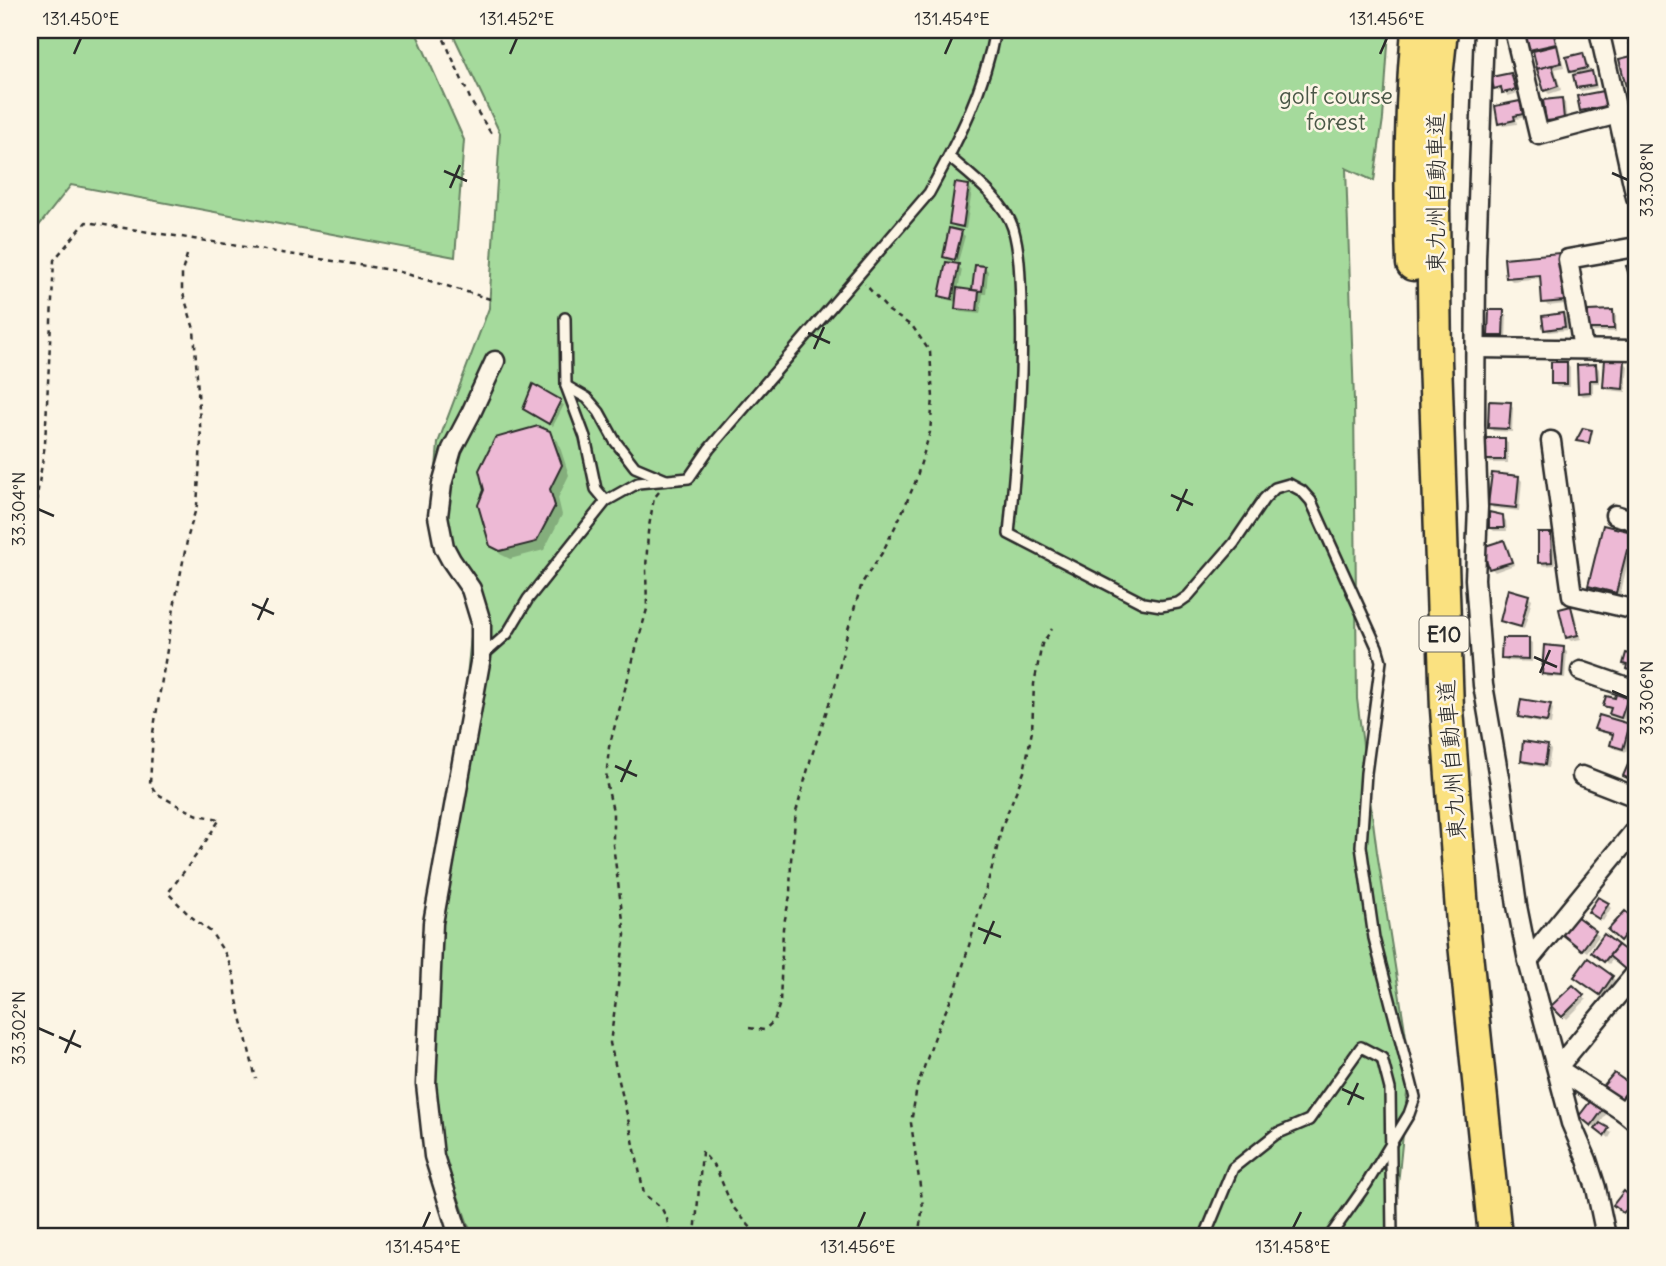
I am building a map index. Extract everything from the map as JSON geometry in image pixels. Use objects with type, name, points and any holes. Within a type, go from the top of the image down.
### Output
[{"type":"highway","name":"東九州自動車道","points":[[1418,30],[1414,71],[1411,206],[1427,712],[1474,1236]]},
{"type":"highway","name":"東九州自動車道","points":[[1441,30],[1436,77],[1434,249],[1447,709],[1463,924],[1495,1236]]},
{"type":"street","points":[[1485,30],[1478,180],[1475,425],[1478,507],[1475,579],[1483,684],[1528,961],[1571,1123],[1596,1188],[1606,1236]]},
{"type":"street","points":[[1514,30],[1539,135],[1618,114]]},
{"type":"street","points":[[1599,30],[1636,197]]},
{"type":"street","points":[[1583,349],[1568,260],[1636,247]]},
{"type":"street","points":[[1477,348],[1636,350]]},
{"type":"street","points":[[459,1236],[434,1156],[426,1084],[433,923],[481,657],[481,622],[471,589],[444,547],[438,516],[442,484],[452,449],[495,361]]},
{"type":"street","points":[[1551,441],[1572,595],[1636,610]]},
{"type":"street","points":[[1615,515],[1636,521]]},
{"type":"street","points":[[1581,671],[1636,690]]},
{"type":"street","points":[[1582,776],[1636,797]]},
{"type":"street","points":[[1528,961],[1636,829]]},
{"type":"street","points":[[1557,1068],[1636,973]]},
{"type":"street","points":[[1557,1068],[1630,1117],[1636,1097]]},
{"type":"lane","points":[[481,657],[507,634],[528,599],[606,501],[638,483],[689,478],[709,449],[929,194],[975,101],[995,30]]},
{"type":"lane","points":[[948,157],[1000,205],[1013,227],[1019,265],[1022,329],[1020,410],[1009,534],[1143,603],[1161,606],[1178,603],[1188,596],[1234,543],[1264,499],[1275,488],[1289,484],[1302,491],[1311,501],[1377,647],[1381,661],[1366,773],[1361,846],[1374,938],[1415,1097],[1409,1114],[1366,1185],[1330,1236]]},
{"type":"lane","points":[[565,318],[566,386],[585,437],[596,489],[606,501]]},
{"type":"lane","points":[[566,386],[587,398],[599,412],[615,441],[635,467],[668,481]]},
{"type":"lane","points":[[1205,1236],[1233,1168],[1276,1134],[1309,1121],[1361,1047],[1382,1058],[1390,1089],[1392,1236]]},
{"type":"path","points":[[440,30],[472,103],[492,135]]},
{"type":"path","points":[[30,542],[45,443],[54,260],[86,222],[397,271],[490,299]]},
{"type":"path","points":[[187,255],[182,272],[182,290],[194,329],[201,440],[197,505],[174,602],[153,733],[150,784],[156,793],[175,804],[198,815],[220,819],[168,894],[211,932],[226,955],[234,975],[237,1000],[256,1079]]},
{"type":"path","points":[[749,1028],[764,1030],[774,1021],[780,1003],[783,928],[790,897],[790,860],[796,812],[835,686],[862,583],[882,553],[900,517],[915,483],[930,432],[933,398],[930,352],[913,327],[889,311],[859,276]]},
{"type":"path","points":[[668,481],[654,498],[648,532],[647,609],[609,747],[606,781],[613,811],[613,845],[625,935],[610,1043],[644,1194],[662,1209],[670,1236]]},
{"type":"path","points":[[918,1236],[923,1207],[911,1123],[917,1087],[938,1028],[957,986],[1002,826],[1024,772],[1032,731],[1034,684],[1042,644],[1052,629]]},
{"type":"path","points":[[695,1236],[702,1152],[716,1168],[732,1206],[758,1236]]},
{"type":"green space","points":[[30,30],[415,30],[464,140],[455,257],[71,185],[30,237]]},
{"type":"green space","name":"golf course forest","points":[[451,30],[1389,30],[1383,119],[1374,181],[1346,168],[1354,401],[1357,699],[1377,852],[1410,1062],[1393,1236],[472,1236],[439,1142],[430,1084],[443,917],[472,626],[466,599],[431,534],[438,443],[489,308],[500,133]]},
{"type":"building","points":[[1553,30],[1556,44],[1529,50],[1525,32]]},
{"type":"building","points":[[1636,30],[1636,51],[1631,50],[1627,31]]},
{"type":"building","points":[[1557,45],[1561,63],[1537,69],[1533,51]]},
{"type":"building","points":[[1583,53],[1587,68],[1570,72],[1566,57]]},
{"type":"building","points":[[1636,55],[1636,84],[1626,87],[1619,59]]},
{"type":"building","points":[[1552,65],[1558,86],[1544,91],[1537,69]]},
{"type":"building","points":[[1592,71],[1595,85],[1576,88],[1573,75]]},
{"type":"building","points":[[1511,73],[1516,90],[1502,93],[1501,87],[1494,89],[1491,77]]},
{"type":"building","points":[[1603,91],[1606,106],[1580,111],[1577,96]]},
{"type":"building","points":[[1562,98],[1564,119],[1546,121],[1543,100]]},
{"type":"building","points":[[1520,101],[1523,114],[1514,116],[1515,120],[1498,124],[1495,106]]},
{"type":"building","points":[[955,183],[969,185],[963,227],[949,224]]},
{"type":"building","points":[[949,228],[962,231],[955,260],[943,257]]},
{"type":"building","points":[[1559,253],[1564,301],[1542,303],[1540,275],[1506,278],[1504,258]]},
{"type":"building","points":[[946,262],[959,264],[952,299],[939,296]]},
{"type":"building","points":[[1636,263],[1636,283],[1632,284],[1626,266]]},
{"type":"building","points":[[975,265],[985,266],[982,291],[972,290]]},
{"type":"building","points":[[957,288],[979,291],[977,311],[955,309]]},
{"type":"building","points":[[1489,310],[1504,310],[1503,336],[1488,336]]},
{"type":"building","points":[[1613,310],[1614,329],[1588,329],[1588,311]]},
{"type":"building","points":[[1563,313],[1565,327],[1544,330],[1542,316]]},
{"type":"building","points":[[1605,359],[1625,360],[1623,389],[1603,387]]},
{"type":"building","points":[[1551,362],[1567,362],[1567,384],[1551,384]]},
{"type":"building","points":[[1596,364],[1597,380],[1590,380],[1590,392],[1578,393],[1577,365]]},
{"type":"building","points":[[533,384],[561,400],[549,424],[523,409]]},
{"type":"building","points":[[1489,401],[1511,402],[1509,429],[1488,428]]},
{"type":"building","points":[[538,426],[550,431],[562,465],[550,489],[555,506],[536,542],[500,551],[490,546],[478,505],[484,490],[479,470],[495,438]]},
{"type":"building","points":[[1583,428],[1592,430],[1589,443],[1576,441]]},
{"type":"building","points":[[1486,438],[1505,438],[1505,460],[1486,460]]},
{"type":"building","points":[[1492,473],[1519,476],[1516,508],[1488,505]]},
{"type":"building","points":[[1489,512],[1503,515],[1504,528],[1489,528]]},
{"type":"building","points":[[1603,525],[1636,533],[1636,553],[1627,550],[1616,593],[1588,586]]},
{"type":"building","points":[[1538,533],[1551,533],[1552,562],[1538,563]]},
{"type":"building","points":[[1504,540],[1512,562],[1489,569],[1482,547]]},
{"type":"building","points":[[1508,589],[1529,595],[1521,627],[1500,621]]},
{"type":"building","points":[[1571,606],[1578,635],[1566,638],[1559,609]]},
{"type":"building","points":[[1502,638],[1529,638],[1529,659],[1501,658]]},
{"type":"building","points":[[1544,645],[1564,647],[1562,676],[1542,674]]},
{"type":"building","points":[[1631,649],[1636,650],[1636,672],[1626,669],[1627,665],[1623,664],[1626,653],[1630,654]]},
{"type":"building","points":[[1617,691],[1629,695],[1621,718],[1609,714],[1611,708],[1603,706],[1606,696],[1615,698]]},
{"type":"building","points":[[1521,699],[1551,704],[1547,722],[1518,717]]},
{"type":"building","points":[[1599,715],[1630,724],[1623,749],[1610,745],[1613,734],[1594,729]]},
{"type":"building","points":[[1523,741],[1548,745],[1545,765],[1521,761]]},
{"type":"building","points":[[1633,753],[1636,755],[1636,782],[1623,776]]},
{"type":"building","points":[[1598,897],[1609,903],[1599,919],[1588,912]]},
{"type":"building","points":[[1625,911],[1636,921],[1636,940],[1627,932],[1620,941],[1608,930]]},
{"type":"building","points":[[1576,916],[1596,931],[1582,950],[1562,934]]},
{"type":"building","points":[[1604,934],[1618,945],[1604,962],[1591,952]]},
{"type":"building","points":[[1618,945],[1636,958],[1626,970],[1609,956]]},
{"type":"building","points":[[1588,958],[1613,976],[1600,995],[1574,977]]},
{"type":"building","points":[[1573,985],[1584,995],[1562,1017],[1551,1006]]},
{"type":"building","points":[[1614,1073],[1634,1087],[1622,1101],[1603,1086]]},
{"type":"building","points":[[1592,1099],[1604,1108],[1591,1126],[1579,1116]]},
{"type":"building","points":[[1600,1123],[1609,1128],[1604,1136],[1595,1129]]},
{"type":"building","points":[[1624,1191],[1636,1201],[1635,1223],[1630,1219],[1633,1216],[1626,1210],[1623,1213],[1613,1205]]}]
